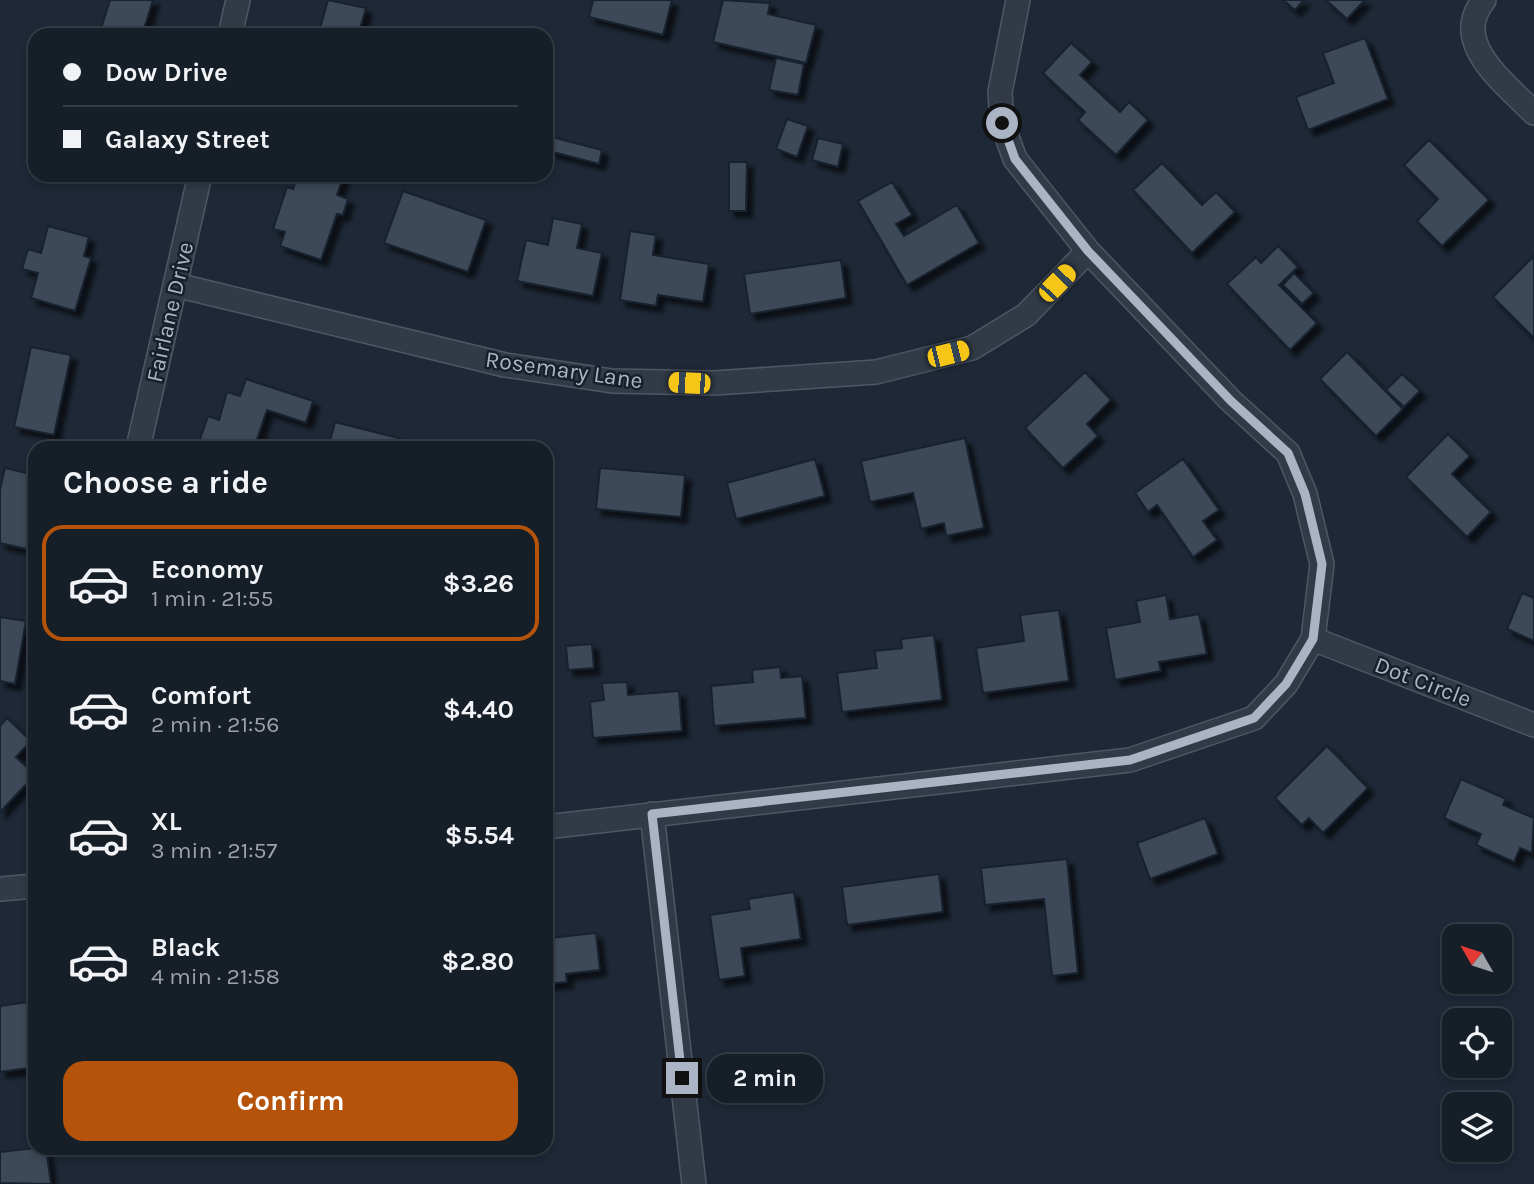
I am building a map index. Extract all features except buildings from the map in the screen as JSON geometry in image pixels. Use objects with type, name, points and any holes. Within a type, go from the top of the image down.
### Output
[{"type":"street","points":[[232,28],[238,0]]},
{"type":"street","points":[[553,826],[1130,760],[1254,718],[1286,684],[1313,639],[1322,564],[1305,494],[1288,453],[1231,401],[1088,251],[1015,159],[1002,123],[1000,92],[1018,0]]},
{"type":"street","points":[[1484,0],[1477,8],[1471,28],[1478,54],[1534,113]]},
{"type":"street","name":"Fairlane Drive","points":[[140,441],[198,182]]},
{"type":"street","name":"Rosemary Lane","points":[[176,285],[505,365],[612,381],[715,383],[876,372],[972,348],[1026,315],[1088,251]]},
{"type":"street","name":"Dot Circle","points":[[1313,639],[1534,725]]},
{"type":"street","points":[[652,814],[694,1184]]},
{"type":"street","points":[[0,889],[28,887]]},
{"type":"route","points":[[682,1078],[652,814],[1130,760],[1254,718],[1286,684],[1313,639],[1322,564],[1305,494],[1288,453],[1231,401],[1088,251],[1015,159],[1002,123]]}]
